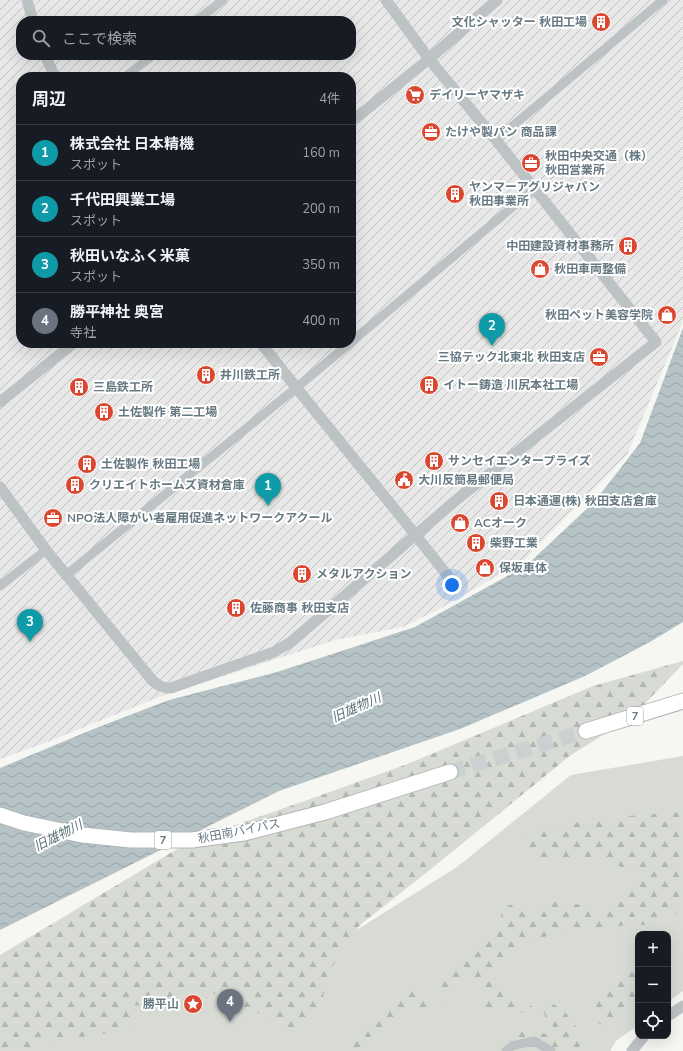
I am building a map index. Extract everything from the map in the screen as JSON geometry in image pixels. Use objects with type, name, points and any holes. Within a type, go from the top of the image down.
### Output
[{"type":"highway","name":"7","points":[[586,731],[683,701]]},
{"type":"highway","name":"秋田南バイパス","points":[[0,815],[24,823],[82,835],[131,840],[192,840],[244,832],[325,812],[450,772]]},
{"type":"street","points":[[27,0],[32,16]]},
{"type":"street","points":[[202,16],[223,0]]},
{"type":"street","points":[[0,487],[46,550],[152,680],[157,685],[164,688],[171,688],[263,656],[291,642],[455,501],[656,342],[496,140],[429,59],[386,0]]},
{"type":"street","points":[[356,118],[429,59],[497,0]]},
{"type":"street","points":[[496,140],[663,0]]},
{"type":"street","points":[[47,60],[53,72]]},
{"type":"street","points":[[131,72],[147,60]]},
{"type":"street","points":[[356,338],[534,188]]},
{"type":"street","points":[[0,402],[68,348]]},
{"type":"street","points":[[265,348],[416,534],[454,584]]},
{"type":"street","points":[[66,575],[344,348]]},
{"type":"street","points":[[0,586],[46,550]]},
{"type":"street","points":[[671,1014],[683,1006]]},
{"type":"street","points":[[632,1051],[642,1039]]},
{"type":"street","points":[[506,1051],[512,1046],[534,1041],[551,1051]]},
{"type":"shaded area","points":[[0,0],[683,0],[683,317],[682,324],[627,455],[523,561],[443,607],[403,627],[335,640],[159,697],[45,743],[0,759]]},
{"type":"green space","points":[[683,661],[683,664],[632,717],[571,755],[360,925],[330,970],[320,1008],[309,1025],[288,1036],[260,1014],[200,987],[159,1004],[127,1006],[134,1029],[42,1043],[31,1051],[0,1051],[0,955],[192,840],[410,763],[593,686]]},
{"type":"green space","points":[[683,756],[683,991],[671,1000],[671,931],[635,931],[635,1027],[616,1041],[610,1051],[0,1051],[0,1038],[54,1013],[296,968],[457,867],[571,775]]},
{"type":"green space","points":[[683,812],[683,909],[655,923],[645,925],[629,924],[602,930],[580,930],[552,934],[525,944],[496,969],[492,978],[500,991],[539,1010],[536,1014],[503,1011],[482,1007],[485,996],[478,980],[464,981],[442,1004],[430,1007],[406,1008],[360,1047],[358,1051],[336,1051],[406,995],[421,987],[424,1000],[438,998],[441,992],[434,980],[476,952],[486,940],[506,926],[506,921],[501,916],[501,906],[512,905],[516,911],[527,912],[556,901],[587,906],[599,910],[621,902],[641,881],[637,871],[589,858],[539,859],[523,849],[525,833],[600,818]]},
{"type":"green space","points":[[635,971],[635,1010],[626,1014],[616,1027],[606,1027],[595,1021],[594,1011],[602,993]]},
{"type":"green space","points":[[551,1002],[566,1013],[584,1038],[580,1046],[573,1051],[563,1050],[561,1037],[557,1030],[547,1021],[543,1010]]},
{"type":"green space","points":[[517,1032],[542,1033],[554,1037],[558,1047],[551,1051],[482,1051],[498,1046]]},
{"type":"water","name":"旧雄物川","points":[[683,328],[683,622],[650,642],[585,676],[460,729],[279,791],[0,930],[0,768],[96,728],[169,700],[277,672],[415,627],[527,565],[595,501],[640,443]]},
{"type":"tunnel","points":[[450,772],[586,731]]},
{"type":"place","name":"文化シャッター 秋田工場","points":[[601,22]]},
{"type":"place","name":"デイリーヤマザキ","points":[[415,95]]},
{"type":"place","name":"たけや製パン 商品課","points":[[431,132]]},
{"type":"place","name":"秋田中央交通（株） 秋田営業所","points":[[531,163]]},
{"type":"place","name":"ヤンマーアグリジャパン 秋田事業所","points":[[455,194]]},
{"type":"place","name":"中田建設資材事務所","points":[[628,246]]},
{"type":"place","name":"秋田車両整備","points":[[540,269]]},
{"type":"place","name":"秋田ペット美容学院","points":[[667,315]]},
{"type":"place","name":"千代田興業工場","points":[[492,346]]},
{"type":"place","name":"三協テック北東北 秋田支店","points":[[599,357]]},
{"type":"place","name":"井川鉄工所","points":[[206,375]]},
{"type":"place","name":"イトー鋳造 川尻本社工場","points":[[429,385]]},
{"type":"place","name":"三島鉄工所","points":[[79,387]]},
{"type":"place","name":"土佐製作 第二工場","points":[[104,412]]},
{"type":"place","name":"サンセイエンタープライズ","points":[[434,461]]},
{"type":"place","name":"土佐製作 秋田工場","points":[[87,464]]},
{"type":"place","name":"大川反簡易郵便局","points":[[404,480]]},
{"type":"place","name":"クリエイトホームズ資材倉庫","points":[[75,485]]},
{"type":"place","name":"日本通運(株) 秋田支店倉庫","points":[[499,501]]},
{"type":"place","name":"株式会社 日本精機","points":[[268,506]]},
{"type":"place","name":"NPO法人障がい者雇用促進ネットワークアクール","points":[[53,518]]},
{"type":"place","name":"ACオーク","points":[[460,523]]},
{"type":"place","name":"柴野工業","points":[[476,543]]},
{"type":"place","name":"保坂車体","points":[[485,568]]},
{"type":"place","name":"メタルアクション","points":[[302,574]]},
{"type":"place","name":"佐藤商事 秋田支店","points":[[236,608]]},
{"type":"place","name":"秋田いなふく米菓","points":[[30,642]]},
{"type":"place","name":"勝平山","points":[[193,1004]]},
{"type":"place","name":"勝平神社 奥宮","points":[[230,1022]]}]
